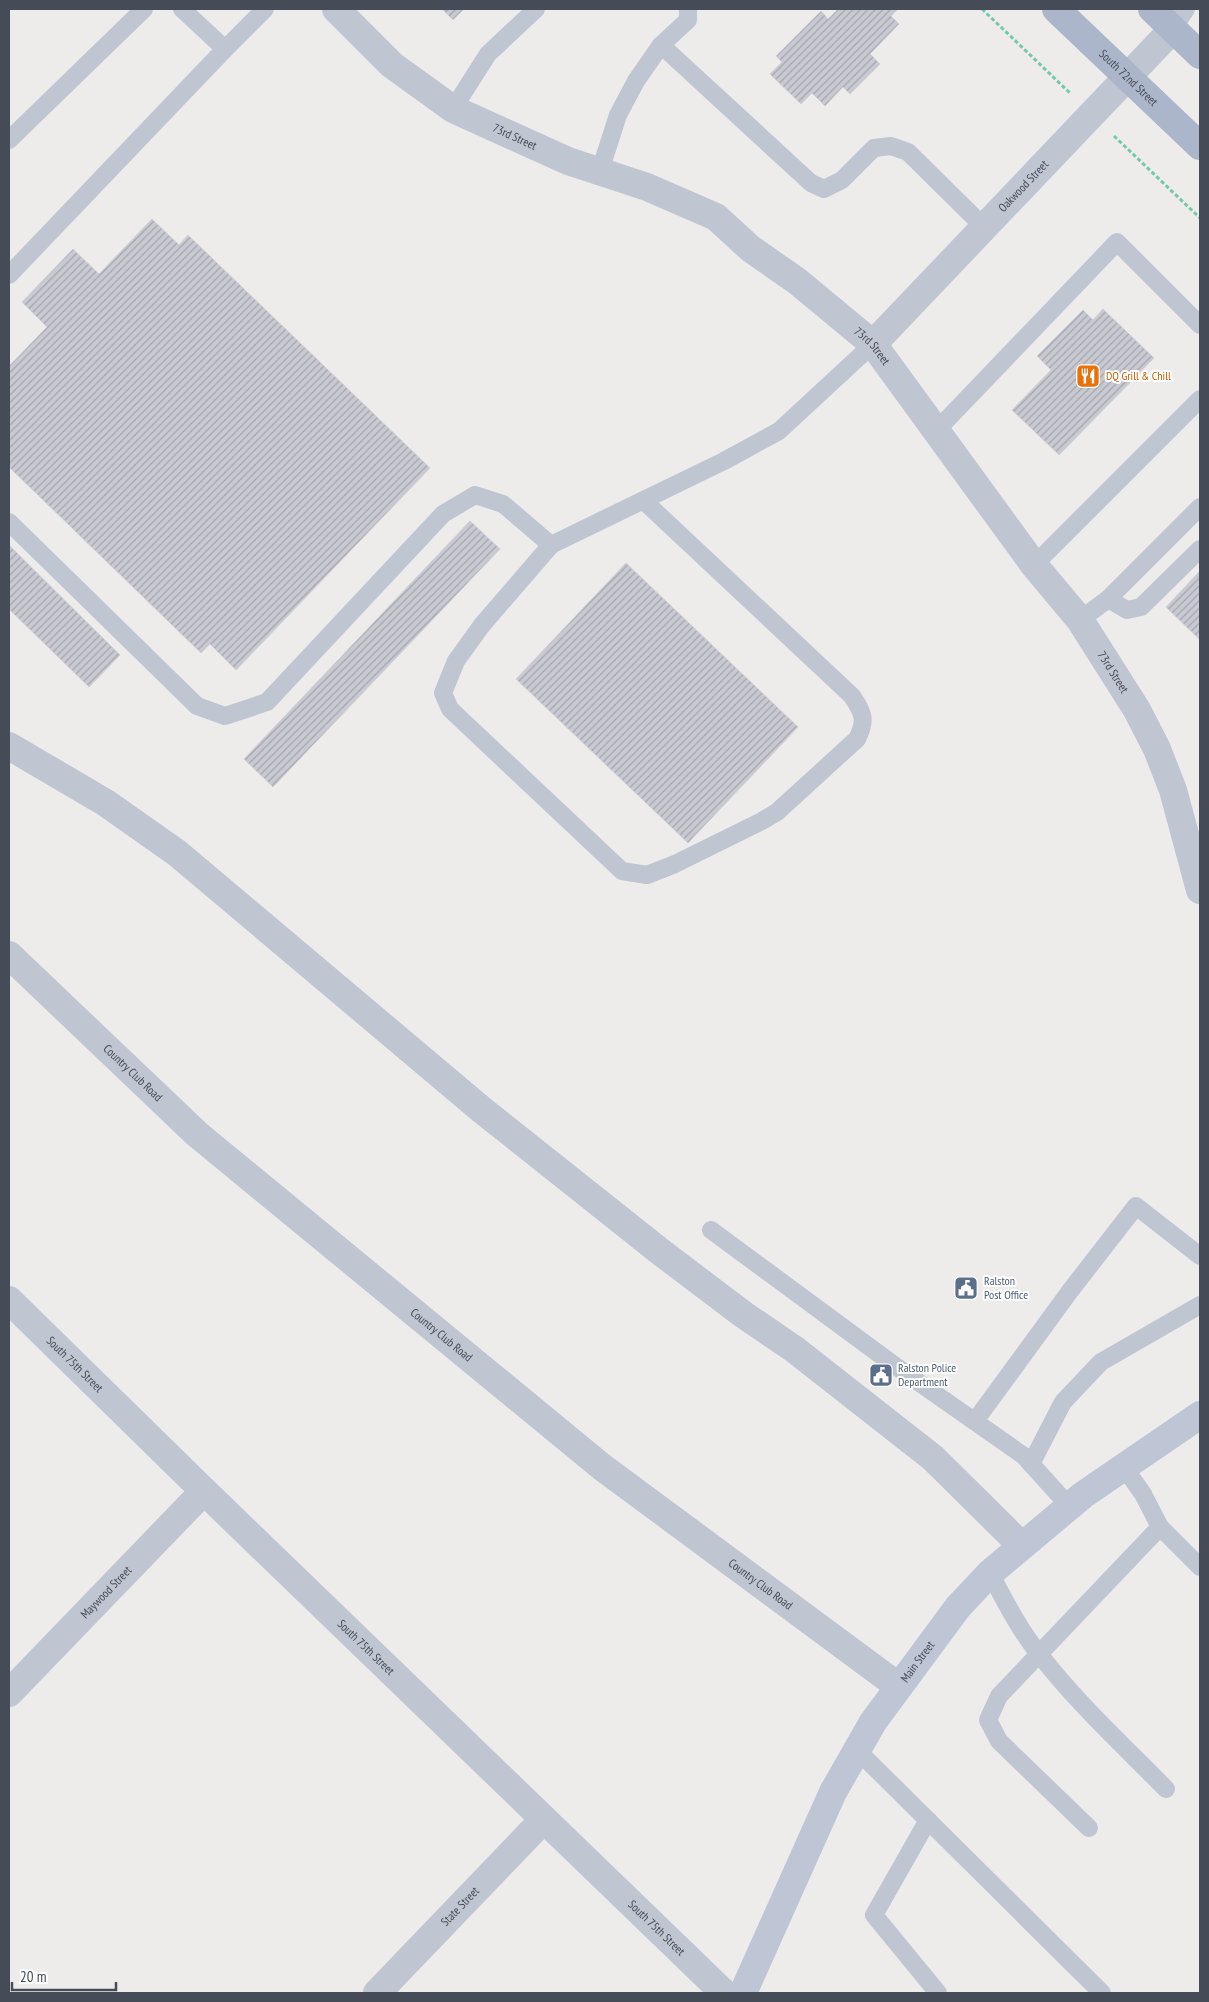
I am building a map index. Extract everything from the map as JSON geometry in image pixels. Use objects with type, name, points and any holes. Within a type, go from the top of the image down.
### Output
[{"type":"main road","name":"South 72nd Street","points":[[1056,9],[1200,146]]},
{"type":"main road","points":[[1152,9],[1180,19],[1200,56]]},
{"type":"main road","name":"Main Street","points":[[742,1993],[832,1792],[873,1722],[958,1607],[990,1574],[1069,1506],[1200,1415]]},
{"type":"street","name":"73rd Street","points":[[336,9],[392,65],[453,109],[568,161],[647,187],[716,217],[751,249],[797,281],[873,344],[1034,565],[1080,620],[1137,710],[1157,749],[1173,790],[1196,864],[1200,890]]},
{"type":"street","name":"Oakwood Street","points":[[873,344],[1180,19]]},
{"type":"street","points":[[9,746],[106,803],[177,854],[482,1110],[662,1253],[744,1315],[794,1349],[933,1458],[1022,1546]]},
{"type":"street","name":"Country Club Road","points":[[9,956],[196,1134],[602,1467],[898,1686]]},
{"type":"street","name":"South 75th Street","points":[[9,1300],[204,1492],[724,1993]]},
{"type":"street","name":"Maywood Street","points":[[9,1693],[204,1492]]},
{"type":"street","name":"State Street","points":[[377,1993],[544,1819]]},
{"type":"lane","points":[[9,140],[144,9]]},
{"type":"lane","points":[[182,9],[225,49]]},
{"type":"lane","points":[[9,275],[39,241],[264,9]]},
{"type":"lane","points":[[453,109],[488,54],[536,9]]},
{"type":"lane","points":[[600,171],[618,115],[636,81],[661,45],[688,20],[688,9]]},
{"type":"lane","points":[[661,45],[811,183],[824,189],[842,180],[874,148],[891,146],[908,152],[984,227]]},
{"type":"lane","points":[[936,431],[1117,242],[1200,325]]},
{"type":"lane","points":[[644,501],[852,696],[861,710],[864,725],[857,739],[777,812],[675,864],[648,875],[622,871],[450,710],[443,693],[456,661],[482,626],[551,545],[644,501],[779,431],[873,344]]},
{"type":"lane","points":[[1034,565],[1200,399]]},
{"type":"lane","points":[[9,522],[197,706],[225,716],[266,702],[442,514],[475,495],[503,504],[551,545]]},
{"type":"lane","points":[[1080,620],[1108,600],[1200,506]]},
{"type":"lane","points":[[1108,600],[1127,610],[1141,607],[1200,549]]},
{"type":"lane","points":[[975,1421],[1070,1291],[1136,1206],[1200,1256]]},
{"type":"lane","points":[[711,1230],[894,1365],[1024,1456],[1069,1506]]},
{"type":"lane","points":[[1031,1464],[1063,1402],[1101,1362],[1200,1305]]},
{"type":"lane","points":[[1124,1467],[1143,1494],[1160,1527],[1200,1567]]},
{"type":"lane","points":[[1089,1828],[999,1741],[988,1720],[999,1696],[1160,1527]]},
{"type":"lane","points":[[990,1574],[1039,1655],[1080,1702],[1166,1789]]},
{"type":"lane","points":[[857,1750],[1102,1993]]},
{"type":"lane","points":[[928,1820],[874,1915],[938,1993]]},
{"type":"building","points":[[442,9],[464,9],[453,20]]},
{"type":"building","points":[[838,9],[898,9],[891,16],[899,24],[870,54],[880,64],[850,94],[843,87],[825,106],[812,93],[801,104],[770,74],[782,62],[776,56],[821,11],[828,19]]},
{"type":"building","points":[[152,219],[179,245],[188,235],[430,468],[236,670],[210,644],[201,653],[9,467],[9,366],[47,327],[22,302],[73,249],[99,274]]},
{"type":"building","points":[[1103,309],[1154,358],[1059,455],[1012,410],[1051,370],[1037,356],[1083,310],[1093,320]]},
{"type":"building","points":[[470,521],[500,549],[273,787],[244,759]]},
{"type":"building","points":[[9,545],[120,655],[89,687],[9,609]]},
{"type":"building","points":[[626,563],[798,727],[688,843],[516,679]]},
{"type":"building","points":[[1200,571],[1200,640],[1166,607]]},
{"type":"place","name":"DQ Grill & Chill","points":[[1088,376]]},
{"type":"place","name":"Ralston Post Office","points":[[966,1288]]},
{"type":"place","name":"Ralston Police Department","points":[[881,1375]]}]
